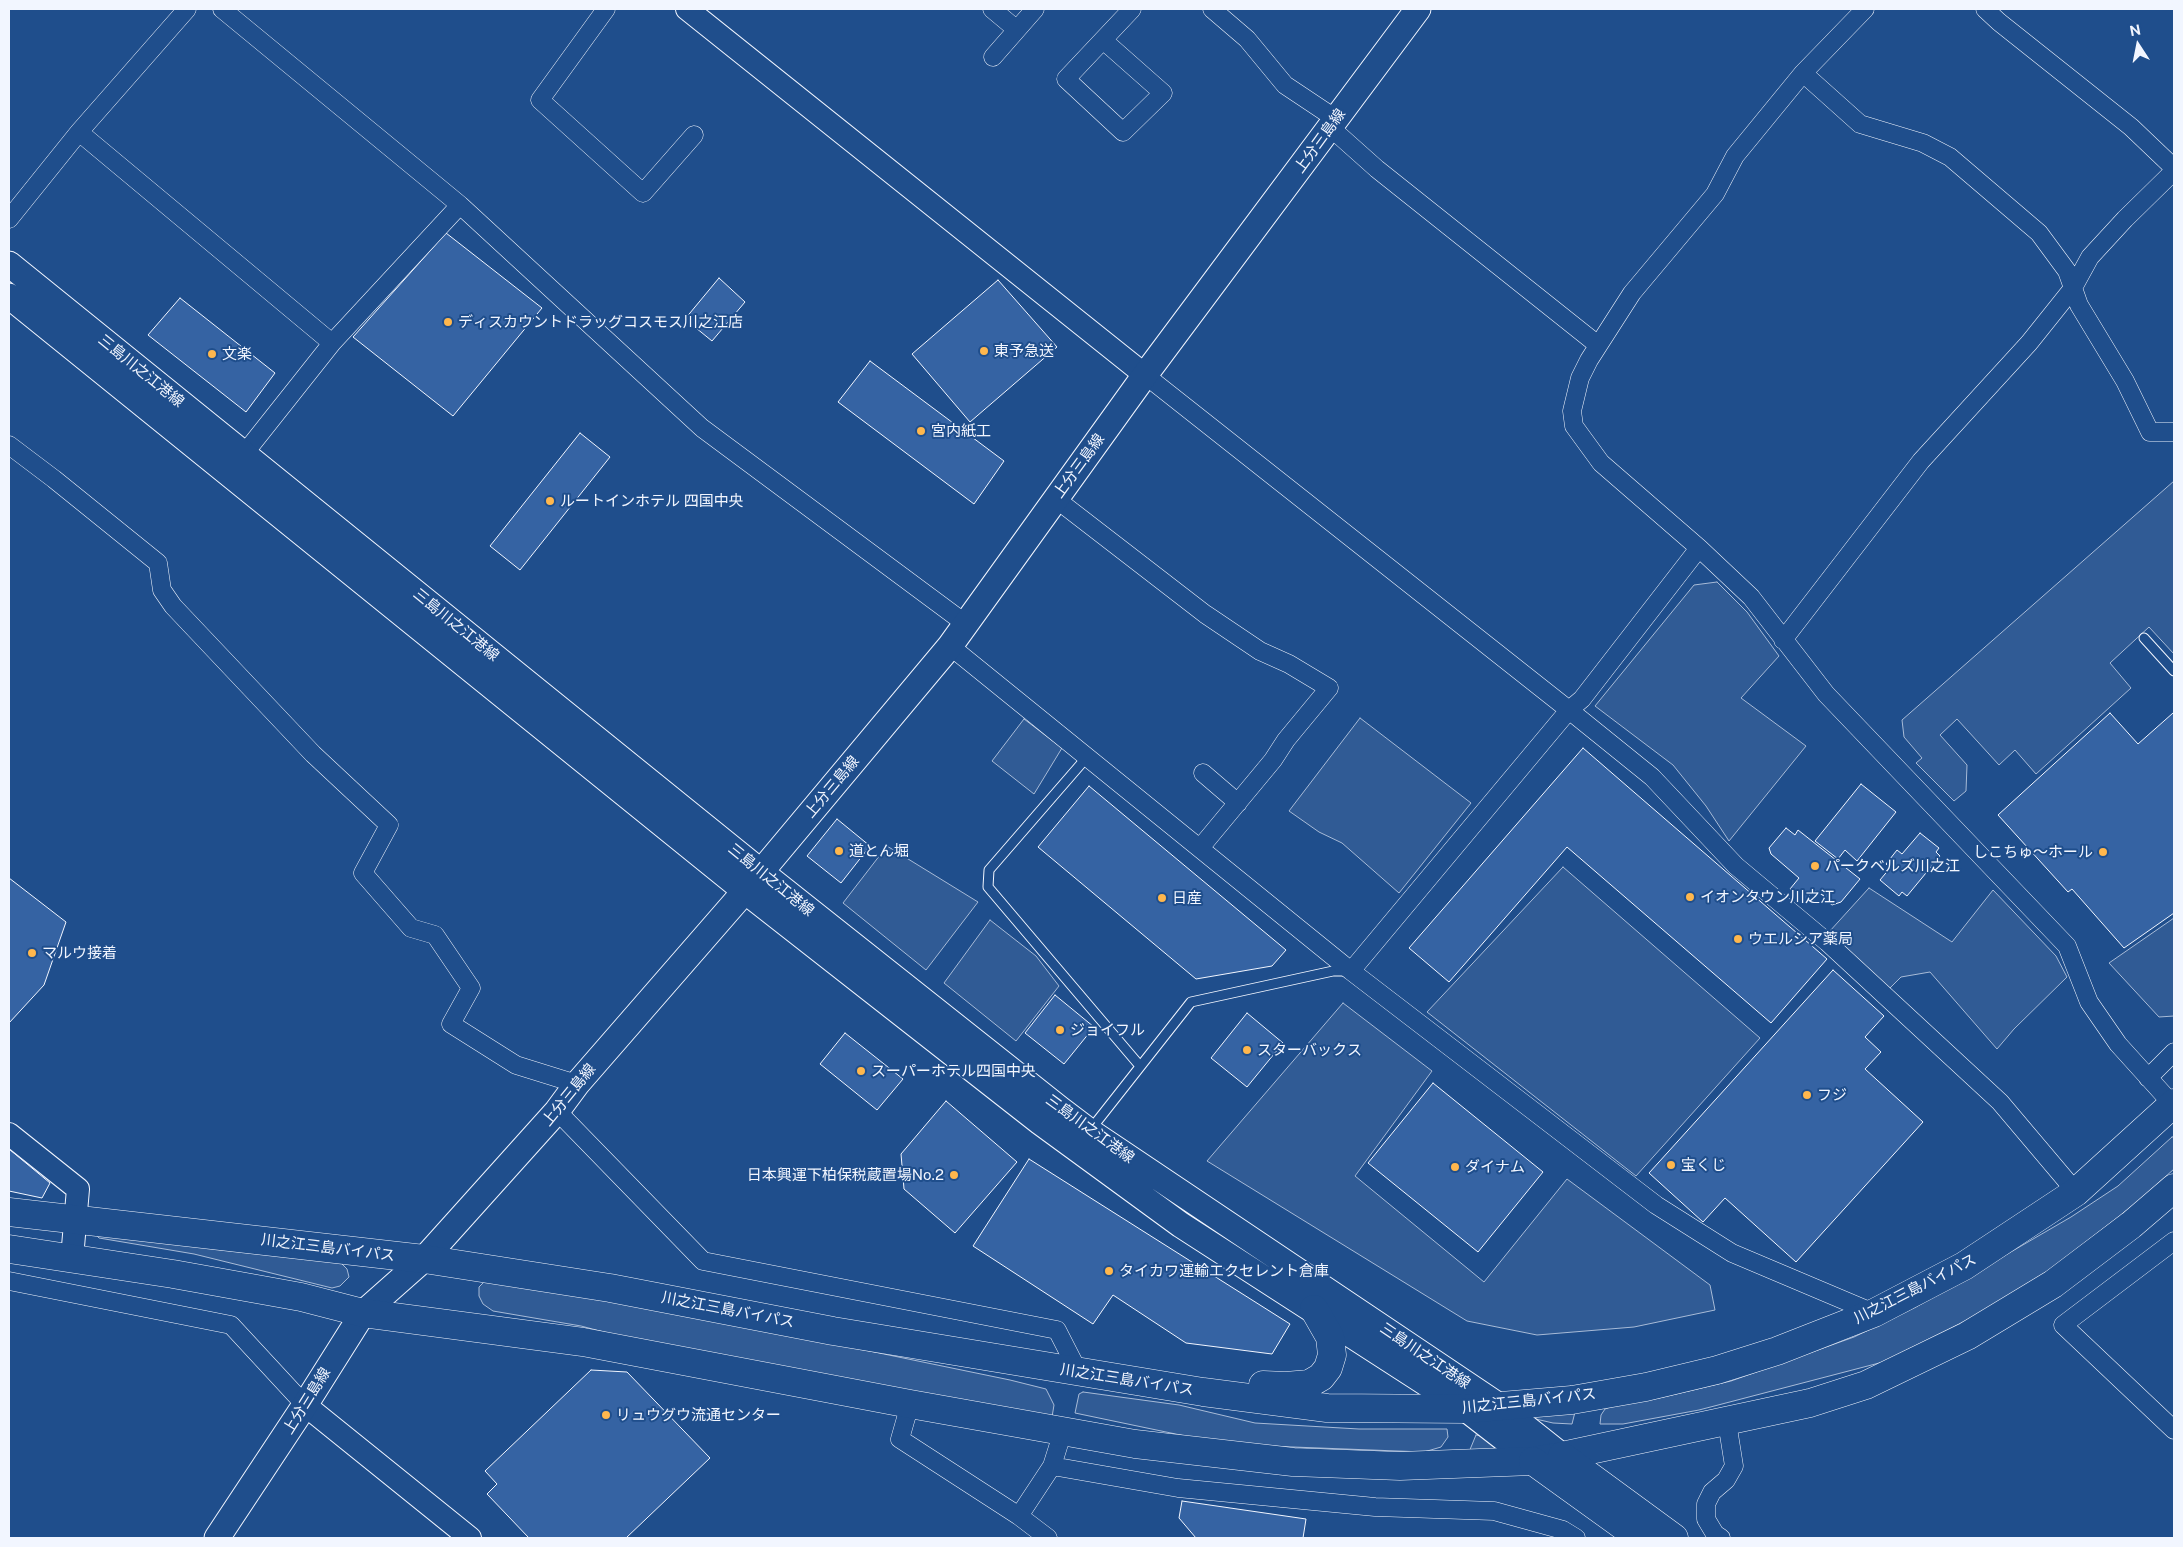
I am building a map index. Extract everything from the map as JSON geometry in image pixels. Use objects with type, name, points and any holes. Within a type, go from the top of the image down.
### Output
[{"type":"highway","name":"川之江三島バイパス","points":[[9,1212],[424,1259],[610,1288],[833,1331],[1203,1392],[1327,1408],[1466,1409],[1572,1400],[1646,1387],[1708,1372],[1777,1351],[1874,1313],[1964,1266],[2076,1192],[2174,1105]]},
{"type":"highway","points":[[9,1249],[301,1297],[363,1313],[583,1342],[910,1404],[1135,1444],[1294,1462],[1400,1466],[1532,1461],[1562,1456],[1810,1403],[1866,1385],[1967,1336],[2053,1284],[2131,1225],[2174,1188]]},
{"type":"highway","points":[[1079,1373],[1286,1386],[1309,1384],[1321,1377],[1328,1368],[1332,1355],[1330,1337],[1314,1309]]},
{"type":"highway","points":[[1562,1456],[1674,1538]]},
{"type":"highway","points":[[1532,1461],[1640,1538]]},
{"type":"main road","name":"上分三島線","points":[[217,1538],[363,1313],[424,1259],[557,1111],[577,1084],[745,891],[950,646],[1145,375],[1333,123],[1410,12]]},
{"type":"main road","name":"三島川之江港線","points":[[9,264],[761,872],[1089,1131],[1499,1406],[1562,1456]]},
{"type":"main road","name":"三島川之江港線","points":[[9,296],[745,891],[1048,1128],[1181,1225],[1314,1309],[1466,1409],[1532,1461]]},
{"type":"street","points":[[9,219],[79,132],[187,9]]},
{"type":"street","points":[[222,9],[460,204],[702,428],[966,624]]},
{"type":"street","points":[[606,9],[540,100],[643,193],[694,135]]},
{"type":"street","points":[[687,9],[1652,777],[1736,866],[1827,942],[2000,1102],[2076,1192]]},
{"type":"street","points":[[992,9],[1016,29]]},
{"type":"street","points":[[993,57],[1035,9]]},
{"type":"street","points":[[1103,40],[1163,94],[1124,132],[1066,79],[1132,9]]},
{"type":"street","points":[[1212,9],[1247,39],[1285,85],[1333,123],[1377,169],[1598,345]]},
{"type":"street","points":[[1865,9],[1803,73],[1735,156],[1715,194],[1632,293],[1598,345],[1580,378],[1572,411],[1574,426],[1601,463],[1699,548],[1751,597],[1826,694],[2066,946],[2089,1002],[2118,1044],[2174,1105]]},
{"type":"street","points":[[1783,640],[1921,461],[2029,343],[2073,288],[2090,257],[2124,219],[2174,169],[2131,127],[1999,22],[1986,9]]},
{"type":"street","points":[[1803,73],[1860,124],[1936,148],[1956,162],[2039,233],[2067,270],[2079,305],[2125,381],[2150,432],[2174,432]]},
{"type":"street","points":[[79,132],[332,343]]},
{"type":"street","points":[[244,454],[332,343],[460,204]]},
{"type":"street","points":[[9,446],[54,479],[158,563],[162,590],[173,606],[313,754],[389,825],[363,873],[410,928],[436,935],[470,988],[451,1024],[516,1066],[577,1084]]},
{"type":"street","points":[[1056,499],[1205,614],[1260,651],[1289,664],[1329,688],[1200,848]]},
{"type":"street","points":[[1351,971],[1569,710],[1582,699],[1699,548]]},
{"type":"street","points":[[950,646],[1351,971],[1656,1205],[1732,1253],[1874,1313]]},
{"type":"street","points":[[1203,773],[1238,803]]},
{"type":"street","points":[[2148,1078],[2174,1052]]},
{"type":"street","points":[[557,1111],[703,1261],[1057,1330],[1079,1373]]},
{"type":"street","points":[[9,1134],[78,1189],[72,1258]]},
{"type":"street","points":[[2174,1241],[2063,1325],[2174,1430]]},
{"type":"street","points":[[9,1281],[231,1325],[305,1405],[470,1538]]},
{"type":"street","points":[[910,1404],[900,1439],[1019,1516],[1048,1538]]},
{"type":"street","points":[[1720,1538],[1715,1534],[1706,1519],[1706,1504],[1712,1492],[1726,1480],[1734,1466],[1728,1422]]},
{"type":"street","points":[[1019,1516],[1052,1466],[1063,1431]]},
{"type":"street","points":[[1052,1466],[1187,1489],[1375,1507],[1494,1511],[1563,1530],[1576,1538]]},
{"type":"lane","points":[[2144,638],[2174,671]]},
{"type":"lane","points":[[1087,757],[989,870],[988,887],[1140,1066]]},
{"type":"lane","points":[[1089,1131],[1191,1002],[1332,971],[1351,971]]},
{"type":"shaded area","points":[[2174,481],[2174,654],[2149,627],[2110,663],[2131,688],[2036,774],[2015,750],[1999,765],[1957,719],[1940,735],[1967,765],[1966,791],[1954,801],[1916,763],[1922,758],[1904,737],[1902,720]]},
{"type":"shaded area","points":[[1717,582],[1747,612],[1779,656],[1741,698],[1806,746],[1729,841],[1706,806],[1673,765],[1595,706],[1694,585]]},
{"type":"shaded area","points":[[1360,718],[1471,803],[1399,893],[1342,843],[1319,832],[1289,811]]},
{"type":"shaded area","points":[[1024,719],[1062,748],[1034,794],[992,761]]},
{"type":"shaded area","points":[[887,846],[978,902],[926,970],[843,903]]},
{"type":"shaded area","points":[[1563,867],[1760,1038],[1636,1176],[1427,1012]]},
{"type":"shaded area","points":[[1869,888],[1952,942],[1993,890],[2056,956],[2067,977],[2014,1029],[1997,1049],[1930,972],[1901,977],[1888,990],[1829,932]]},
{"type":"shaded area","points":[[2174,918],[2174,1016],[2159,1017],[2109,963]]},
{"type":"shaded area","points":[[990,920],[1036,956],[1059,986],[1016,1041],[944,983]]},
{"type":"shaded area","points":[[1343,1003],[1432,1071],[1355,1176],[1484,1282],[1567,1179],[1710,1285],[1715,1310],[1634,1327],[1537,1335],[1467,1321],[1207,1161]]},
{"type":"shaded area","points":[[2174,1137],[2174,1169],[2136,1203],[2051,1269],[1971,1318],[1883,1362],[1699,1410],[1623,1424],[1600,1424],[1601,1415],[1605,1409],[1610,1407],[1731,1381],[1854,1337],[1916,1307],[2071,1217],[2118,1186]]},
{"type":"shaded area","points":[[100,1231],[214,1249],[341,1263],[347,1269],[349,1277],[340,1286],[332,1288],[194,1254],[99,1238],[96,1235]]},
{"type":"shaded area","points":[[486,1280],[719,1320],[1010,1380],[1046,1389],[1054,1405],[1052,1417],[676,1351],[581,1326],[493,1311],[483,1304],[479,1296],[479,1287]]},
{"type":"shaded area","points":[[1083,1392],[1179,1405],[1255,1423],[1359,1429],[1447,1429],[1448,1437],[1441,1447],[1424,1452],[1267,1446],[1190,1437],[1075,1413],[1079,1394]]},
{"type":"shaded area","points":[[1575,1412],[1572,1424],[1553,1423],[1527,1417]]},
{"type":"shaded area","points":[[1476,1435],[1489,1437],[1498,1443],[1496,1449],[1469,1452]]},
{"type":"building","name":"ディスカウントドラッグコスモス川之江店","points":[[446,233],[542,308],[453,416],[353,337]]},
{"type":"building","points":[[719,278],[745,302],[712,341],[685,319]]},
{"type":"building","name":"東予急送","points":[[998,280],[1057,347],[970,422],[912,354]]},
{"type":"building","name":"文楽","points":[[180,298],[275,373],[246,412],[148,335]]},
{"type":"building","name":"宮内紙工","points":[[870,361],[1004,461],[974,504],[838,402]]},
{"type":"building","name":"ルートインホテル 四国中央","points":[[580,433],[610,457],[520,570],[490,546]]},
{"type":"building","name":"しこちゅ～ホール","points":[[2110,713],[2138,744],[2174,714],[2174,913],[2124,948],[2072,889],[2068,892],[1998,815]]},
{"type":"building","name":"イオンタウン川之江","points":[[1583,748],[1827,959],[1771,1023],[1567,847],[1449,982],[1409,948]]},
{"type":"building","points":[[1861,784],[1896,812],[1857,861],[1845,850],[1838,859],[1815,841]]},
{"type":"building","name":"日産","points":[[1089,786],[1286,950],[1272,966],[1196,979],[1038,847]]},
{"type":"building","name":"道とん堀","points":[[837,819],[870,846],[841,883],[807,856]]},
{"type":"building","name":"パークベルズ川之江","points":[[1786,828],[1795,835],[1798,830],[1860,879],[1841,902],[1832,905],[1814,890],[1805,901],[1790,889],[1799,878],[1771,854],[1769,848]]},
{"type":"building","points":[[1920,833],[1939,848],[1936,852],[1940,856],[1907,896],[1902,892],[1899,896],[1880,880],[1890,868],[1886,864],[1897,850],[1902,854]]},
{"type":"building","name":"マルウ接着","points":[[9,878],[66,922],[44,985],[9,1023]]},
{"type":"building","name":"フジ","points":[[1833,970],[1884,1016],[1865,1037],[1881,1052],[1865,1069],[1923,1122],[1796,1262],[1725,1198],[1703,1222],[1649,1173]]},
{"type":"building","name":"ジョイフル","points":[[1055,995],[1094,1027],[1064,1064],[1025,1033]]},
{"type":"building","name":"スターバックス","points":[[1247,1013],[1283,1043],[1247,1087],[1211,1058]]},
{"type":"building","name":"スーパーホテル四国中央","points":[[845,1033],[903,1079],[877,1110],[820,1064]]},
{"type":"building","name":"ダイナム","points":[[1433,1083],[1543,1172],[1478,1252],[1368,1163]]},
{"type":"building","name":"日本興運下柏保税蔵置場No.2","points":[[946,1101],[1017,1162],[955,1233],[904,1189],[901,1154]]},
{"type":"building","points":[[9,1149],[50,1183],[42,1198],[9,1191]]},
{"type":"building","name":"タイカワ運輸エクセレント倉庫","points":[[1029,1159],[1290,1324],[1272,1354],[1186,1343],[1113,1295],[1093,1324],[973,1246]]},
{"type":"building","name":"リュウグウ流通センター","points":[[591,1370],[627,1372],[710,1458],[626,1538],[529,1538],[487,1494],[497,1484],[485,1471]]},
{"type":"building","points":[[1182,1501],[1306,1519],[1303,1538],[1196,1538],[1179,1518]]},
{"type":"place","name":"ディスカウントドラッグコスモス川之江店","points":[[448,322]]},
{"type":"place","name":"東予急送","points":[[984,351]]},
{"type":"place","name":"文楽","points":[[212,354]]},
{"type":"place","name":"宮内紙工","points":[[921,431]]},
{"type":"place","name":"ルートインホテル 四国中央","points":[[550,501]]},
{"type":"place","name":"道とん堀","points":[[839,851]]},
{"type":"place","name":"しこちゅ～ホール","points":[[2103,852]]},
{"type":"place","name":"パークベルズ川之江","points":[[1815,866]]},
{"type":"place","name":"イオンタウン川之江","points":[[1690,897]]},
{"type":"place","name":"日産","points":[[1162,898]]},
{"type":"place","name":"ウエルシア薬局","points":[[1738,939]]},
{"type":"place","name":"マルウ接着","points":[[32,953]]},
{"type":"place","name":"ジョイフル","points":[[1060,1030]]},
{"type":"place","name":"スターバックス","points":[[1247,1050]]},
{"type":"place","name":"スーパーホテル四国中央","points":[[861,1071]]},
{"type":"place","name":"フジ","points":[[1807,1095]]},
{"type":"place","name":"宝くじ","points":[[1671,1165]]},
{"type":"place","name":"ダイナム","points":[[1455,1167]]},
{"type":"place","name":"日本興運下柏保税蔵置場No.2","points":[[954,1175]]},
{"type":"place","name":"タイカワ運輸エクセレント倉庫","points":[[1109,1271]]},
{"type":"place","name":"リュウグウ流通センター","points":[[606,1415]]}]
